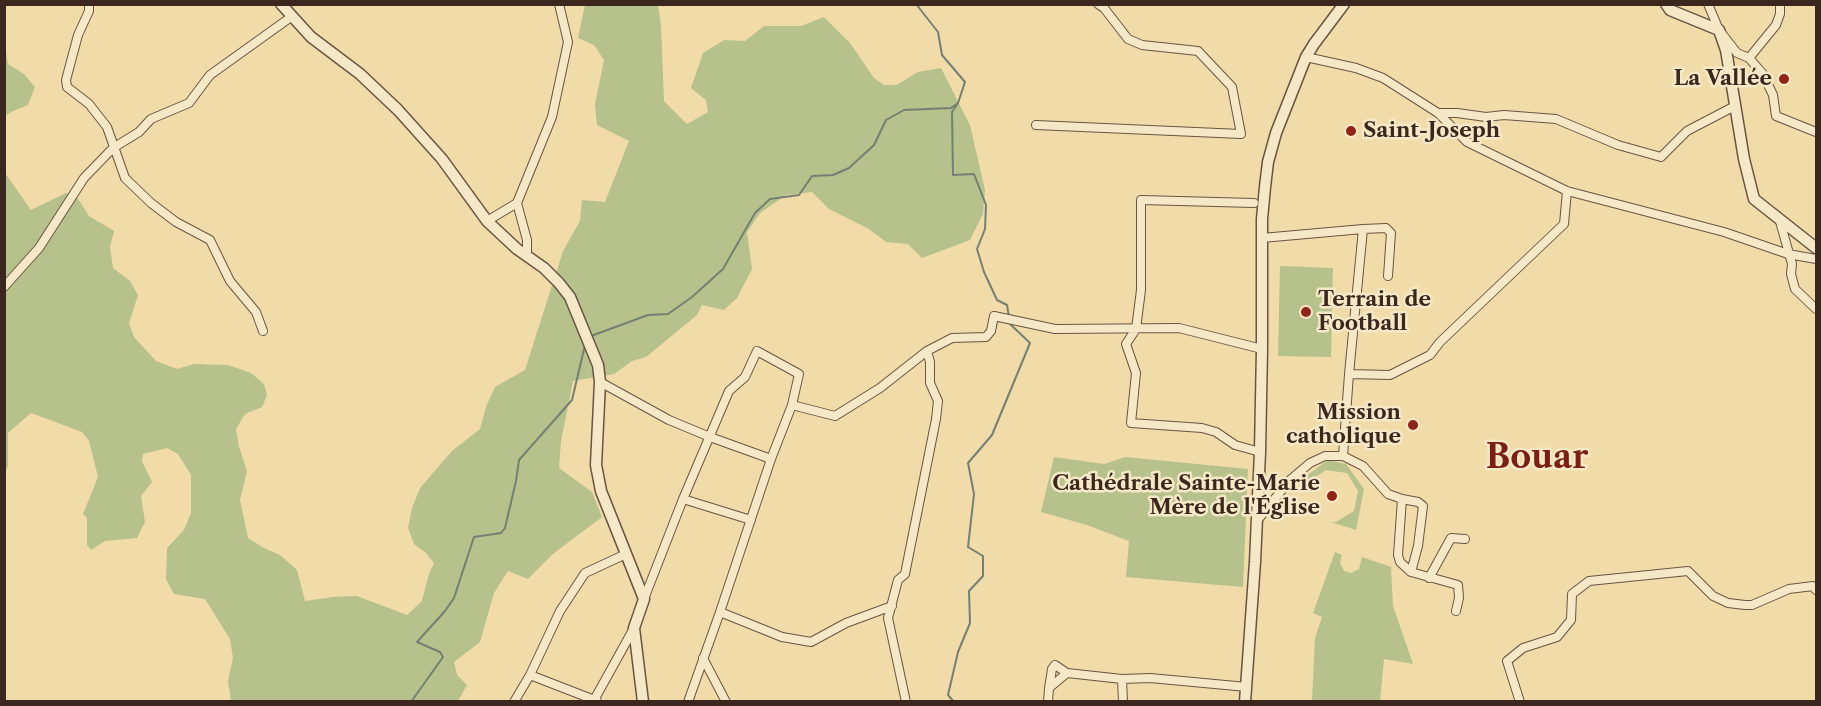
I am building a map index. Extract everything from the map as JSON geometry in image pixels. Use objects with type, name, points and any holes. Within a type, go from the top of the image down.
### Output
[{"type":"street","points":[[90,4],[78,35],[66,80],[67,87],[89,104],[107,127],[125,178],[151,203],[176,222],[210,240],[230,281],[256,312],[263,331]]},
{"type":"street","points":[[281,4],[311,37],[360,74],[398,110],[442,159],[487,221],[559,283],[570,297],[598,365],[600,382],[596,465],[601,490],[644,599]]},
{"type":"street","points":[[487,221],[517,203],[552,117],[568,42],[559,4]]},
{"type":"street","points":[[1245,702],[1260,452],[1264,188],[1276,133],[1306,57],[1344,4]]},
{"type":"street","points":[[1666,4],[1670,10],[1719,30],[1737,53],[1749,58],[1763,74],[1773,95],[1776,116],[1816,132]]},
{"type":"street","points":[[1708,4],[1726,50],[1744,159],[1754,199],[1816,248]]},
{"type":"street","points":[[1749,58],[1776,26],[1780,4]]},
{"type":"street","points":[[1036,125],[1241,134],[1232,87],[1198,51],[1142,45],[1128,39],[1102,6]]},
{"type":"street","points":[[4,287],[39,248],[84,178],[113,148],[139,132],[152,119],[189,103],[210,75],[291,17]]},
{"type":"street","points":[[1306,57],[1356,68],[1383,78],[1438,113],[1467,142],[1567,191],[1724,232],[1788,254],[1816,259]]},
{"type":"street","points":[[1438,113],[1486,117],[1504,115],[1556,120],[1618,145],[1661,158],[1687,131],[1735,106]]},
{"type":"street","points":[[1349,374],[1390,375],[1430,355],[1440,342],[1564,224],[1567,191]]},
{"type":"street","points":[[1254,204],[1141,200],[1141,290],[1136,329],[1126,344],[1136,373],[1131,423],[1202,428],[1216,432],[1234,445],[1260,452]]},
{"type":"street","points":[[517,203],[527,240],[527,256]]},
{"type":"street","points":[[1779,218],[1795,289],[1816,309]]},
{"type":"street","points":[[1262,238],[1386,228],[1391,233],[1388,276]]},
{"type":"street","points":[[1343,456],[1364,229]]},
{"type":"street","points":[[792,405],[835,416],[880,388],[927,351],[952,338],[986,337],[991,332],[994,316],[1055,329],[1179,328],[1262,349]]},
{"type":"street","points":[[530,675],[595,701],[634,627],[729,392],[745,377],[757,351],[799,374],[792,405],[771,459],[688,702]]},
{"type":"street","points":[[906,702],[888,618],[898,580],[905,574],[936,419],[938,401],[930,383],[930,362],[927,351]]},
{"type":"street","points":[[600,382],[669,420],[771,459]]},
{"type":"street","points":[[1256,522],[1290,480],[1310,463],[1325,456],[1343,456],[1363,466],[1388,494],[1418,502],[1423,506],[1412,572]]},
{"type":"street","points":[[684,499],[751,520]]},
{"type":"street","points":[[1402,499],[1398,555],[1400,562],[1412,572],[1458,585],[1459,598],[1456,611]]},
{"type":"street","points":[[1430,578],[1451,538],[1465,538]]},
{"type":"street","points":[[514,702],[530,675],[560,611],[585,573],[626,554]]},
{"type":"street","points":[[1520,702],[1507,661],[1523,648],[1557,637],[1571,620],[1572,594],[1589,581],[1688,571],[1713,596],[1728,603],[1745,605],[1752,605],[1789,589],[1813,586],[1816,590]]},
{"type":"street","points":[[720,612],[782,638],[811,642],[846,623],[892,606]]},
{"type":"street","points":[[634,627],[643,702]]},
{"type":"street","points":[[703,658],[726,702]]},
{"type":"street","points":[[1048,702],[1052,669],[1055,665],[1067,673],[1247,687]]},
{"type":"street","points":[[1049,688],[1067,673]]},
{"type":"street","points":[[1122,679],[1122,702]]},
{"type":"green space","points":[[585,5],[658,5],[664,101],[687,124],[708,112],[706,100],[691,88],[703,53],[724,40],[745,41],[764,26],[801,26],[824,17],[850,43],[874,78],[884,85],[897,85],[918,72],[941,68],[970,125],[985,190],[983,214],[970,240],[922,258],[908,244],[886,242],[869,229],[829,209],[812,192],[786,195],[760,213],[747,232],[752,269],[737,298],[724,310],[702,305],[697,315],[646,357],[632,361],[614,374],[573,381],[561,441],[559,468],[592,492],[602,517],[554,553],[528,579],[508,571],[494,593],[480,642],[454,662],[457,675],[467,685],[458,701],[231,701],[228,681],[233,658],[230,639],[205,599],[174,594],[166,579],[167,548],[184,530],[191,513],[191,475],[178,454],[167,448],[143,454],[142,461],[152,482],[141,496],[145,522],[137,538],[105,541],[91,550],[87,545],[87,518],[83,514],[98,477],[89,441],[82,432],[31,413],[8,433],[8,466],[5,472],[5,173],[31,210],[66,193],[77,197],[89,216],[114,231],[110,247],[113,268],[130,281],[138,295],[129,323],[134,337],[156,361],[177,369],[194,364],[228,365],[251,373],[264,384],[267,395],[262,407],[245,414],[236,429],[247,471],[240,500],[248,538],[280,555],[297,570],[305,601],[357,596],[407,615],[422,601],[434,563],[414,544],[408,528],[412,508],[420,488],[452,451],[480,429],[495,387],[525,370],[563,251],[580,221],[582,200],[605,202],[629,141],[597,125],[595,104],[604,60],[594,45],[578,38]]},
{"type":"green space","points":[[5,46],[8,64],[24,74],[35,87],[28,105],[5,116]]},
{"type":"green space","name":"Terrain de Football","points":[[1280,266],[1333,268],[1331,357],[1278,356]]},
{"type":"green space","points":[[1054,457],[1104,464],[1125,457],[1248,469],[1243,587],[1126,577],[1129,541],[1087,525],[1041,512]]},
{"type":"green space","points":[[1328,460],[1346,464],[1364,489],[1356,530],[1331,522],[1336,522],[1354,511],[1358,491],[1347,473],[1326,470],[1309,481],[1305,477]]},
{"type":"green space","points":[[1335,552],[1342,555],[1340,563],[1344,571],[1351,573],[1359,569],[1362,557],[1391,567],[1393,606],[1413,664],[1384,659],[1380,701],[1312,701],[1315,638],[1322,617],[1313,613]]},
{"type":"waterway","points":[[916,4],[938,32],[942,55],[965,82],[958,103],[952,112],[953,175],[974,174],[986,205],[985,229],[977,249],[984,272],[997,300],[1007,305],[1009,317]]},
{"type":"waterway","points":[[591,336],[648,315],[668,314],[692,297],[723,269],[755,213],[770,199],[799,195],[812,176],[833,175],[849,168],[874,145],[886,120],[904,110],[951,108],[958,103]]},
{"type":"waterway","points":[[954,702],[948,695],[958,652],[970,623],[969,591],[983,576],[983,556],[968,547],[974,494],[968,463],[992,435],[1030,343],[1009,323]]},
{"type":"waterway","points":[[411,702],[443,657],[440,652],[417,642],[454,598],[474,537],[501,533],[505,528],[519,460],[572,400],[585,345]]},
{"type":"place","name":"La Vallée","points":[[1784,79]]},
{"type":"place","name":"Saint-Joseph","points":[[1351,131]]},
{"type":"place","name":"Terrain de Football","points":[[1306,312]]},
{"type":"place","name":"Mission catholique","points":[[1413,425]]},
{"type":"place","name":"Cathédrale Sainte-Marie Mère de l'Église","points":[[1332,496]]},
{"type":"district","name":"Bouar","points":[[1537,458]]}]
